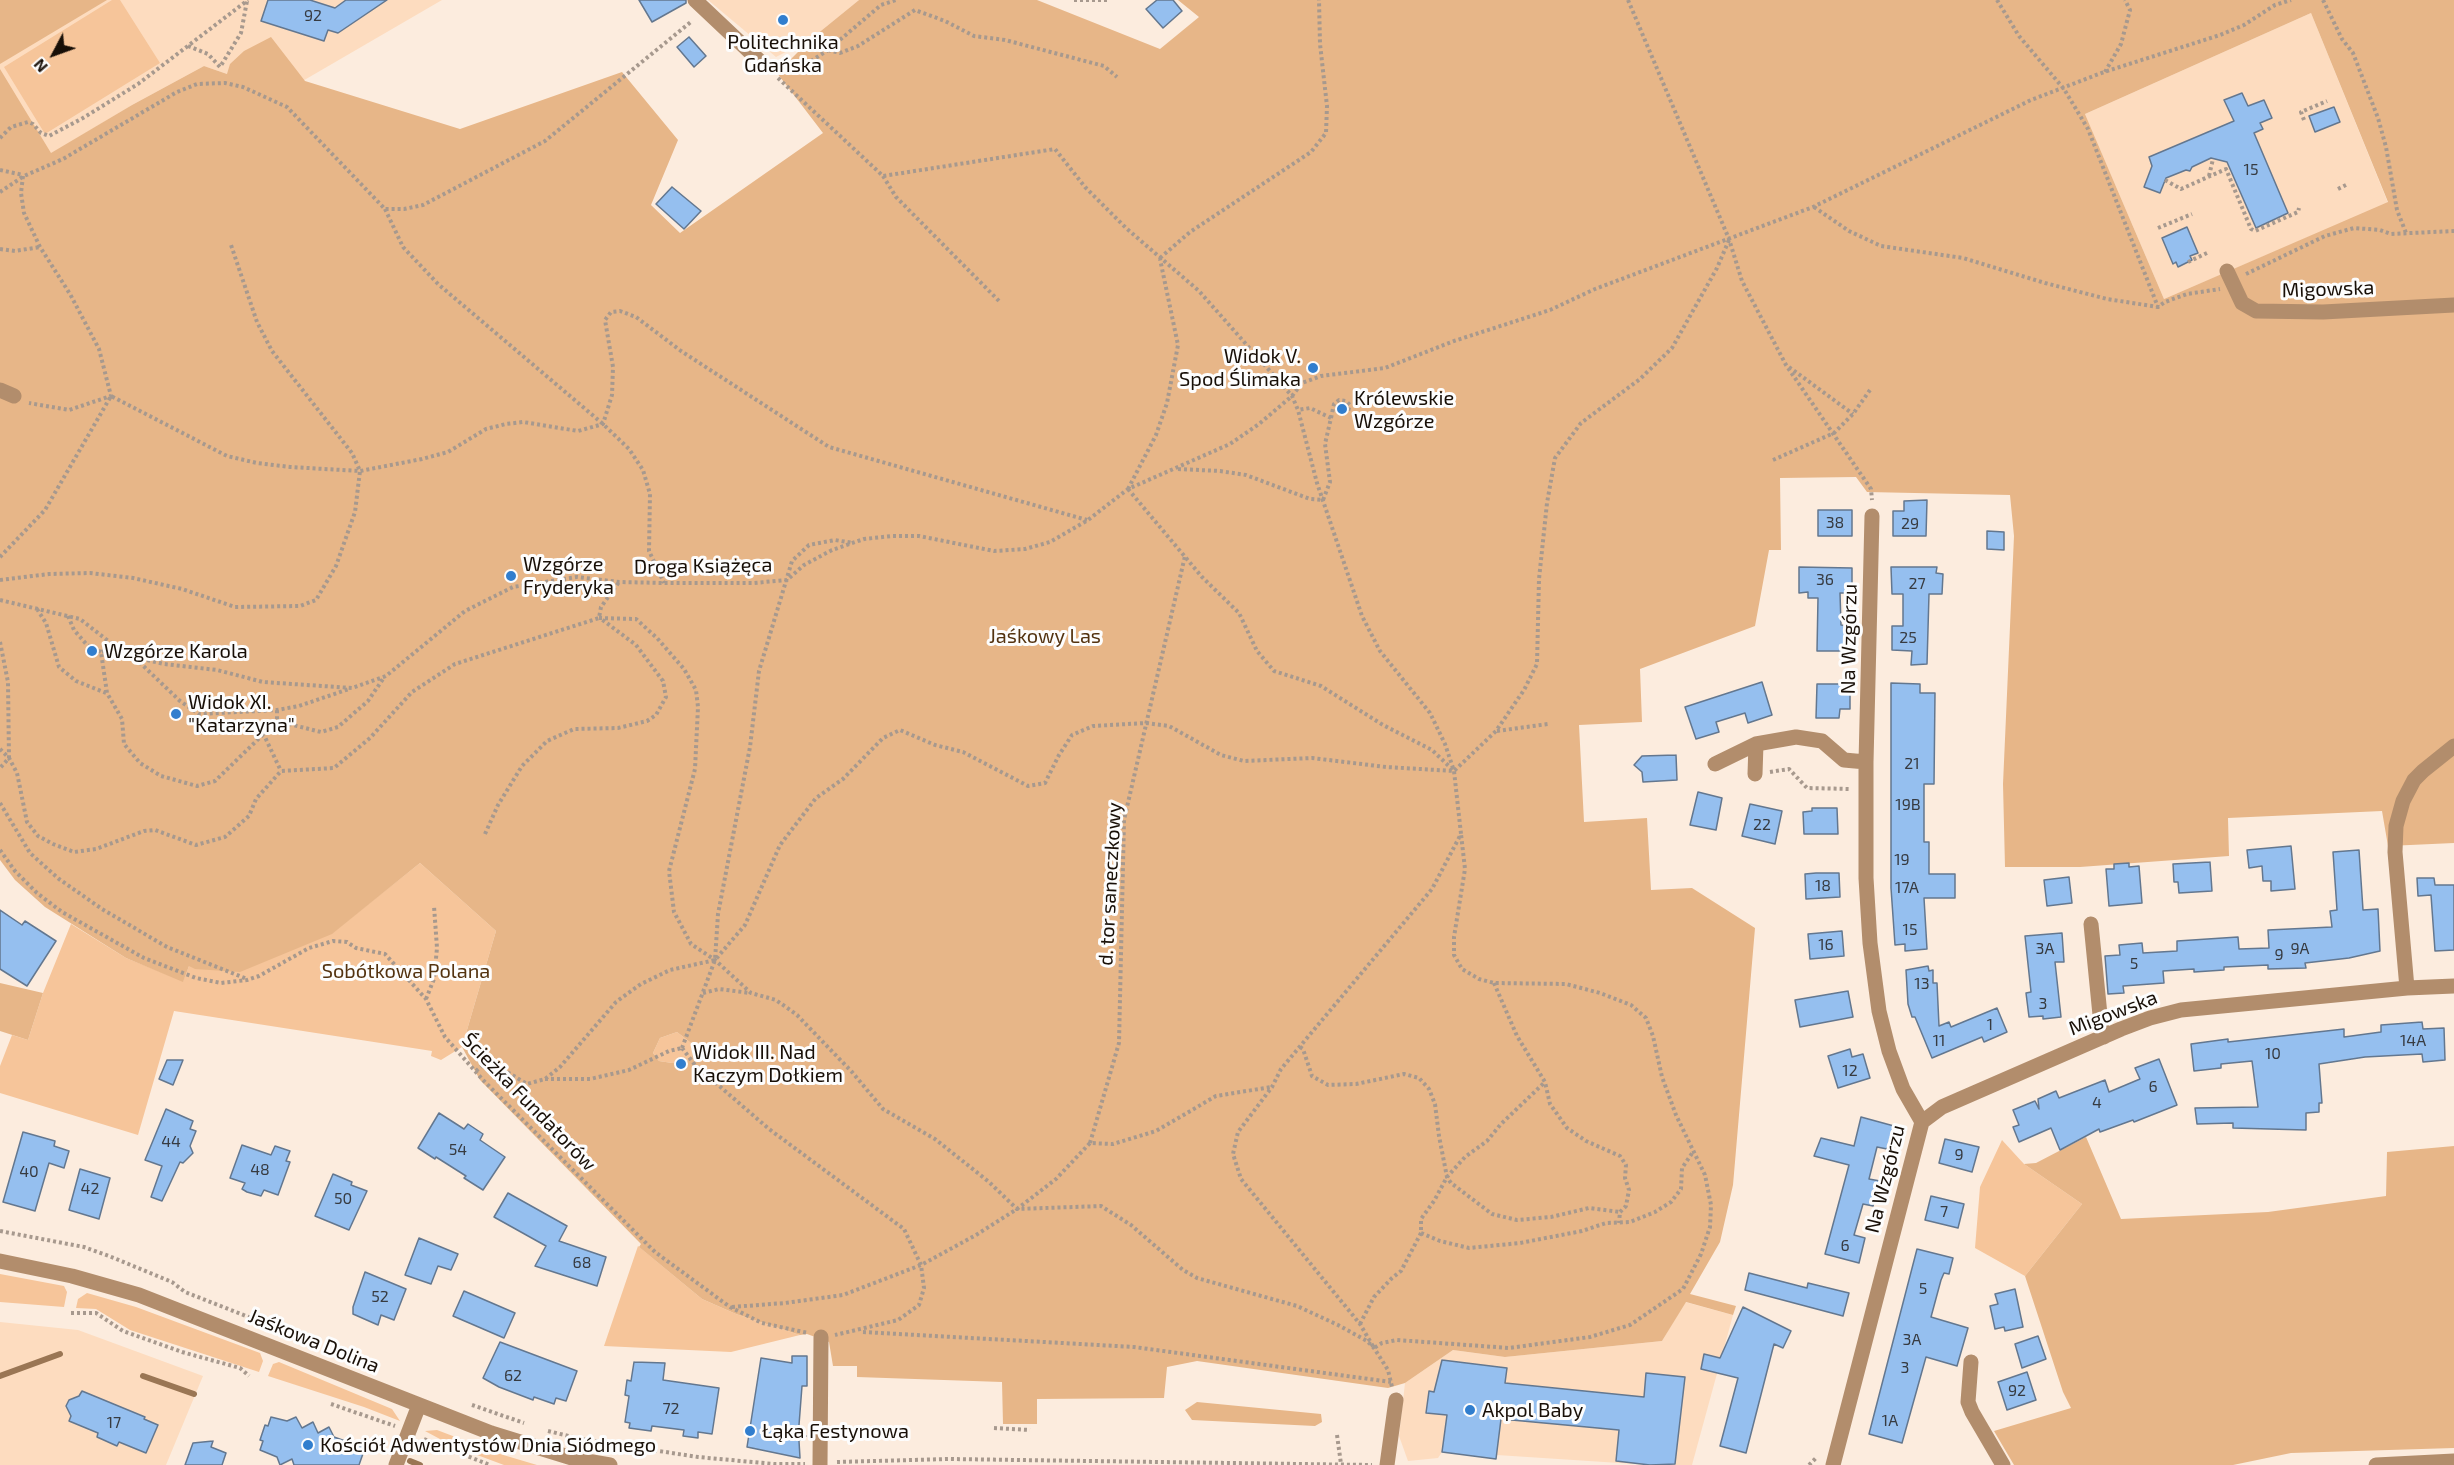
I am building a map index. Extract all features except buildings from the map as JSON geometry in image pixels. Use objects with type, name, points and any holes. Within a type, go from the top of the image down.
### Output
[{"type":"street","points":[[699,1],[766,67]]},
{"type":"street","name":"Migowska","points":[[2230,276],[2242,303],[2256,311],[2324,312],[2454,305]]},
{"type":"street","name":"Na Wzgórzu","points":[[1833,1465],[1922,1122],[1903,1089],[1893,1064],[1878,1003],[1867,911],[1866,762],[1872,516]]},
{"type":"street","points":[[1715,764],[1756,744],[1796,737],[1821,741],[1844,760],[1866,762]]},
{"type":"street","points":[[1755,774],[1756,744]]},
{"type":"street","points":[[2407,988],[2395,852],[2396,826],[2403,801],[2414,780],[2454,746]]},
{"type":"street","points":[[2091,924],[2104,1037]]},
{"type":"street","name":"Migowska","points":[[1922,1122],[1942,1107],[2150,1018],[2181,1010],[2407,988],[2454,986]]},
{"type":"street","name":"Jaśkowa Dolina","points":[[0,1261],[72,1276],[139,1295],[491,1433],[573,1462],[610,1465]]},
{"type":"street","points":[[820,1464],[821,1337]]},
{"type":"street","points":[[1971,1362],[1968,1402],[1972,1413],[2003,1465]]},
{"type":"street","points":[[1387,1465],[1396,1400]]},
{"type":"street","points":[[396,1465],[419,1405]]},
{"type":"street","points":[[2376,1465],[2454,1461]]},
{"type":"path","points":[[766,67],[793,66],[811,61],[828,50],[880,5],[896,0]]},
{"type":"path","points":[[1074,0],[1110,0]]},
{"type":"path","points":[[1160,258],[1190,232],[1311,153],[1326,133],[1328,106],[1320,44],[1318,0]]},
{"type":"path","points":[[1628,0],[1729,239],[1742,280],[1786,365],[1871,489]]},
{"type":"path","points":[[1998,0],[2019,36],[2064,89],[2088,129],[2158,307]]},
{"type":"path","points":[[2104,72],[2121,44],[2130,10],[2125,0]]},
{"type":"path","name":"Droga Książęca","points":[[0,600],[80,619],[116,647],[134,657],[164,664],[217,670],[263,682],[352,688],[386,676],[465,611],[513,587],[577,577],[618,582],[664,583],[753,583],[787,580],[804,565],[832,550],[853,543],[892,536],[920,536],[994,552],[1026,549],[1050,542],[1088,520],[1128,489],[1230,444],[1259,424],[1292,396],[1302,383],[1322,376],[1385,368],[1454,340],[1550,310],[1595,289],[1814,207],[2031,100],[2104,72],[2220,35],[2244,25],[2275,5],[2291,0]]},
{"type":"path","points":[[2323,0],[2342,39],[2353,53],[2374,106],[2386,147],[2397,210],[2406,233]]},
{"type":"path","points":[[187,46],[208,54],[220,67],[241,33],[247,1]]},
{"type":"path","points":[[0,138],[11,127],[28,122],[33,124],[41,134],[49,136],[101,106],[247,1]]},
{"type":"path","points":[[385,209],[404,209],[423,205],[545,141],[693,20],[698,13],[699,1]]},
{"type":"path","points":[[828,50],[840,53],[858,46],[915,10],[945,21],[974,36],[1005,40],[1104,66],[1117,77]]},
{"type":"path","points":[[766,67],[883,176],[896,197],[1001,303]]},
{"type":"path","points":[[0,192],[24,176],[63,159],[177,92],[197,84],[225,83],[243,87],[287,107],[385,209],[403,248],[438,284],[603,424],[629,449],[643,470],[650,494],[649,551],[664,583]]},
{"type":"path","points":[[2304,120],[2301,112],[2327,101]]},
{"type":"path","points":[[883,176],[1055,149],[1085,187],[1126,228],[1199,291],[1292,396],[1323,500],[1362,616],[1380,651],[1430,713],[1445,744],[1454,771],[1465,869],[1456,925],[1454,955],[1462,969],[1479,979],[1494,983],[1566,984],[1600,993],[1631,1005],[1646,1018],[1653,1035],[1662,1077],[1676,1115],[1705,1175],[1711,1205],[1710,1227],[1701,1254],[1683,1289],[1630,1325],[1590,1337],[1509,1347],[1397,1340],[1382,1343],[1374,1348]]},
{"type":"path","points":[[2208,177],[2213,159]]},
{"type":"path","points":[[2165,180],[2181,189],[2226,169],[2252,230],[2298,212],[2300,208]]},
{"type":"path","points":[[0,170],[24,176]]},
{"type":"path","points":[[0,556],[45,510],[111,396],[99,350],[70,294],[39,247],[24,213],[21,193],[24,176]]},
{"type":"path","points":[[2338,189],[2346,185]]},
{"type":"path","points":[[1814,207],[1849,231],[1881,246],[1963,258],[2107,299],[2158,307],[2187,294],[2225,288],[2230,276],[2325,236],[2354,228],[2380,230],[2391,234],[2454,231]]},
{"type":"path","points":[[2158,228],[2192,214]]},
{"type":"path","points":[[545,1079],[560,1067],[616,1002],[633,990],[670,970],[715,960],[745,925],[780,845],[816,798],[843,779],[883,738],[900,730],[935,745],[963,752],[1028,786],[1045,783],[1072,735],[1093,726],[1146,723],[1169,726],[1221,755],[1244,761],[1312,758],[1386,767],[1454,771],[1496,731],[1524,690],[1537,664],[1539,579],[1547,503],[1555,458],[1581,423],[1640,379],[1672,348],[1717,268],[1729,239]]},
{"type":"path","points":[[0,580],[49,574],[90,573],[134,578],[172,587],[235,607],[300,606],[316,600],[336,566],[356,512],[360,471],[352,453],[272,351],[257,322],[231,245]]},
{"type":"path","points":[[0,249],[15,251],[39,247]]},
{"type":"path","points":[[2188,262],[2209,252]]},
{"type":"path","points":[[1160,258],[1178,345],[1163,414],[1156,435],[1128,489],[1185,556],[1239,613],[1257,651],[1274,671],[1321,686],[1383,725],[1432,750],[1454,771]]},
{"type":"path","points":[[603,424],[612,395],[613,367],[605,320],[611,312],[620,311],[636,317],[681,351],[829,447],[1088,520]]},
{"type":"path","points":[[1786,365],[1853,414]]},
{"type":"path","points":[[1773,460],[1834,433],[1853,414],[1870,390]]},
{"type":"path","points":[[7,393],[28,403],[69,410],[111,396],[227,456],[290,467],[360,471],[448,452],[486,429],[506,424],[522,422],[578,431],[603,424]]},
{"type":"path","points":[[1323,500],[1330,482],[1325,444],[1334,404],[1338,400],[1346,401],[1350,405],[1348,411],[1343,409]]},
{"type":"path","points":[[1298,410],[1310,408],[1331,418]]},
{"type":"path","points":[[1176,469],[1220,471],[1246,476],[1310,499],[1323,500]]},
{"type":"path","points":[[682,1048],[715,960],[718,914],[750,747],[759,671],[792,561],[809,545],[835,540],[853,543]]},
{"type":"path","name":"d. tor saneczkowy","points":[[1090,1143],[1119,1043],[1124,820],[1185,556]]},
{"type":"path","points":[[599,618],[601,607],[618,582]]},
{"type":"path","points":[[34,607],[42,613],[46,622],[59,667],[76,681],[107,693]]},
{"type":"path","points":[[68,616],[74,630],[87,645],[101,652],[116,647]]},
{"type":"path","points":[[485,834],[498,805],[522,766],[547,741],[574,729],[618,728],[647,721],[656,715],[666,697],[663,681],[636,645],[599,618]]},
{"type":"path","points":[[0,749],[9,758],[17,773],[27,822],[38,836],[74,852],[96,849],[144,831],[155,830],[196,845],[225,837],[249,816],[256,799],[281,771],[334,768],[370,738],[412,693],[455,664],[599,618],[636,619],[657,638],[684,669],[696,690],[698,707],[695,769],[669,871],[674,912],[691,944],[715,960],[751,993]]},
{"type":"path","points":[[0,642],[8,682],[9,758],[0,768]]},
{"type":"path","points":[[101,652],[107,693],[122,719],[124,744],[140,763],[161,776],[175,781],[197,786],[215,781],[229,770],[277,721],[277,710]]},
{"type":"path","points":[[134,657],[180,701],[199,714],[277,710],[299,706],[352,688]]},
{"type":"path","points":[[277,721],[321,732],[339,727],[369,701],[386,676]]},
{"type":"path","points":[[1496,731],[1548,724]]},
{"type":"path","points":[[263,734],[281,771]]},
{"type":"path","points":[[0,803],[30,853],[59,879],[102,909],[167,947],[247,980]]},
{"type":"path","points":[[1396,1400],[1388,1370],[1360,1324],[1241,1179],[1233,1154],[1238,1132],[1272,1087],[1281,1070],[1432,889],[1461,834]]},
{"type":"path","name":"Ścieżka Fundatorów","points":[[0,850],[15,871],[62,912],[144,958],[196,978],[221,983],[247,980],[259,976],[309,948],[333,941],[347,942],[356,948],[385,954],[426,999],[445,1037],[655,1252],[730,1307],[762,1323],[821,1337]]},
{"type":"path","points":[[426,999],[434,980],[437,948],[434,906]]},
{"type":"path","points":[[1494,983],[1517,1036],[1545,1082],[1550,1104],[1567,1128],[1586,1141],[1620,1156],[1626,1165],[1625,1178],[1629,1190],[1626,1206],[1620,1212],[1619,1223]]},
{"type":"path","points":[[703,993],[719,989],[751,993],[776,1000],[797,1015],[852,1072],[883,1109],[935,1139],[1017,1209],[1101,1206],[1131,1225],[1183,1270],[1197,1278],[1297,1306],[1338,1325],[1374,1348]]},
{"type":"path","points":[[1300,1047],[1303,1049],[1312,1076],[1328,1085],[1356,1084],[1404,1074],[1419,1078],[1429,1089],[1435,1104],[1447,1177],[1451,1183],[1492,1214],[1517,1220],[1551,1217],[1589,1208],[1620,1212]]},
{"type":"path","points":[[476,1071],[483,1065],[494,1064],[527,1084],[545,1079],[590,1079],[629,1070],[669,1051],[682,1048]]},
{"type":"path","points":[[682,1048],[695,1065],[769,1129],[904,1229],[921,1265],[924,1288],[919,1305],[898,1320],[858,1331],[821,1337]]},
{"type":"path","points":[[1360,1324],[1374,1297],[1401,1271],[1421,1233],[1421,1219],[1447,1177],[1465,1157],[1486,1142],[1501,1124],[1545,1082]]},
{"type":"path","points":[[730,1307],[785,1303],[843,1295],[921,1265],[1017,1209],[1056,1179],[1090,1143],[1113,1144],[1146,1135],[1216,1096],[1272,1087]]},
{"type":"path","points":[[1421,1233],[1440,1241],[1469,1248],[1542,1240],[1606,1223],[1638,1219],[1671,1202],[1681,1189],[1682,1168],[1694,1151]]},
{"type":"path","points":[[0,1231],[84,1247],[172,1282],[185,1292],[274,1327]]},
{"type":"path","points":[[71,1313],[96,1313],[123,1331],[240,1368],[249,1376]]},
{"type":"path","points":[[858,1331],[1134,1347],[1391,1382]]},
{"type":"path","points":[[467,1403],[529,1425]]},
{"type":"path","points":[[331,1404],[490,1465]]},
{"type":"path","points":[[994,1428],[1030,1430]]},
{"type":"path","points":[[540,1429],[581,1439],[698,1457],[774,1464],[820,1464],[873,1459],[949,1459],[1357,1465]]},
{"type":"path","points":[[1337,1435],[1341,1464]]},
{"type":"path","points":[[412,1453],[436,1444]]},
{"type":"path","points":[[949,1459],[949,1465]]},
{"type":"shaded area","points":[[0,0],[442,0],[282,93],[204,66],[132,105],[51,154],[0,163]]},
{"type":"shaded area","name":"Politechnika Gdańska","points":[[708,0],[859,0],[811,39],[776,57]]},
{"type":"shaded area","points":[[2311,13],[2388,203],[2164,299],[2085,114]]},
{"type":"shaded area","points":[[1685,1302],[1733,1315],[1692,1465],[1650,1465],[1497,1455],[1496,1459],[1442,1452],[1438,1458],[1408,1461],[1399,1436],[1405,1383],[1453,1350],[1505,1357],[1662,1341]]},
{"type":"shaded area","points":[[0,1322],[78,1330],[203,1376],[166,1465],[0,1465]]},
{"type":"green space","points":[[0,0],[107,0],[0,64]]},
{"type":"green space","points":[[112,0],[120,0],[160,63],[45,134],[4,67]]},
{"type":"green space","name":"Jaśkowy Las","points":[[859,0],[1037,0],[1160,49],[1199,17],[1178,0],[2454,0],[2454,843],[2388,846],[2382,811],[2228,818],[2229,856],[2080,867],[2005,867],[2003,784],[2014,536],[2010,495],[1867,492],[1856,477],[1780,478],[1781,550],[1769,550],[1755,626],[1640,669],[1642,722],[1579,725],[1584,822],[1647,818],[1651,890],[1692,888],[1755,928],[1733,1185],[1720,1242],[1690,1294],[1736,1306],[1733,1315],[1686,1302],[1662,1341],[1505,1357],[1453,1350],[1405,1383],[1388,1388],[1197,1361],[1167,1367],[1164,1398],[1037,1399],[1037,1424],[1003,1424],[1002,1382],[857,1377],[857,1366],[833,1366],[829,1342],[736,1314],[702,1299],[639,1247],[641,1244],[480,1080],[462,1047],[496,931],[420,863],[332,934],[240,972],[195,969],[189,966],[183,982],[126,958],[45,907],[15,880],[0,860],[0,69],[51,153],[204,66],[227,74],[230,64],[244,51],[271,37],[305,81],[460,129],[622,72],[678,140],[651,205],[680,233],[823,133],[777,73],[811,39]],"holes":[[[2311,13],[2388,202],[2164,299],[2085,114]],[[677,1032],[691,1043],[692,1056],[687,1061],[672,1063],[659,1061],[653,1053],[660,1038]]]},
{"type":"green space","name":"Sobótkowa Polana","points":[[420,863],[496,931],[462,1047],[441,1060],[431,1056],[432,1051],[174,1011],[138,1135],[0,1093],[0,1066],[12,1035],[28,1040],[43,993],[71,924],[126,958],[183,981],[189,966],[332,933]]},
{"type":"green space","points":[[0,983],[43,993],[28,1040],[0,1031]]},
{"type":"green space","points":[[677,1032],[691,1043],[692,1056],[687,1061],[672,1063],[659,1061],[653,1053],[660,1038]]},
{"type":"green space","points":[[2086,1137],[2121,1219],[2268,1212],[2386,1196],[2387,1152],[2454,1146],[2454,1448],[2291,1453],[2233,1465],[2014,1465],[1994,1431],[2071,1408],[2063,1392],[2025,1276],[2082,1204],[2024,1164],[2036,1163]]},
{"type":"green space","points":[[2002,1140],[2024,1164],[2082,1204],[2025,1276],[1975,1248],[1980,1187]]},
{"type":"green space","points":[[638,1246],[702,1299],[736,1314],[800,1335],[731,1352],[604,1346]]},
{"type":"green space","points":[[0,1274],[64,1286],[67,1292],[64,1307],[0,1302]]},
{"type":"green space","points":[[87,1293],[136,1307],[260,1353],[263,1361],[259,1372],[130,1330],[96,1309],[76,1308],[78,1299]]},
{"type":"green space","points":[[279,1362],[392,1409],[400,1421],[268,1376],[273,1364]]},
{"type":"green space","points":[[1197,1402],[1321,1414],[1322,1422],[1315,1426],[1192,1420],[1185,1410]]},
{"type":"green space","points":[[437,1430],[500,1454],[537,1465],[504,1465],[453,1446],[425,1431]]},
{"type":"waterway","points":[[0,1376],[60,1354]]},
{"type":"waterway","points":[[143,1376],[194,1394]]},
{"type":"waterway","points":[[410,1461],[420,1465]]},
{"type":"place","name":"Politechnika Gdańska","points":[[783,20]]},
{"type":"place","name":"Widok V. Spod Ślimaka","points":[[1313,368]]},
{"type":"place","name":"Królewskie Wzgórze","points":[[1342,409]]},
{"type":"place","name":"Wzgórze Fryderyka","points":[[511,576]]},
{"type":"place","name":"Wzgórze Karola","points":[[92,651]]},
{"type":"place","name":"Widok XI. \"Katarzyna\"","points":[[176,714]]},
{"type":"place","name":"Widok III. Nad Kaczym Dołkiem","points":[[681,1064]]},
{"type":"place","name":"Akpol Baby","points":[[1470,1410]]},
{"type":"place","name":"Łąka Festynowa","points":[[750,1431]]},
{"type":"place","name":"Kościół Adwentystów Dnia Siódmego","points":[[308,1445]]}]
